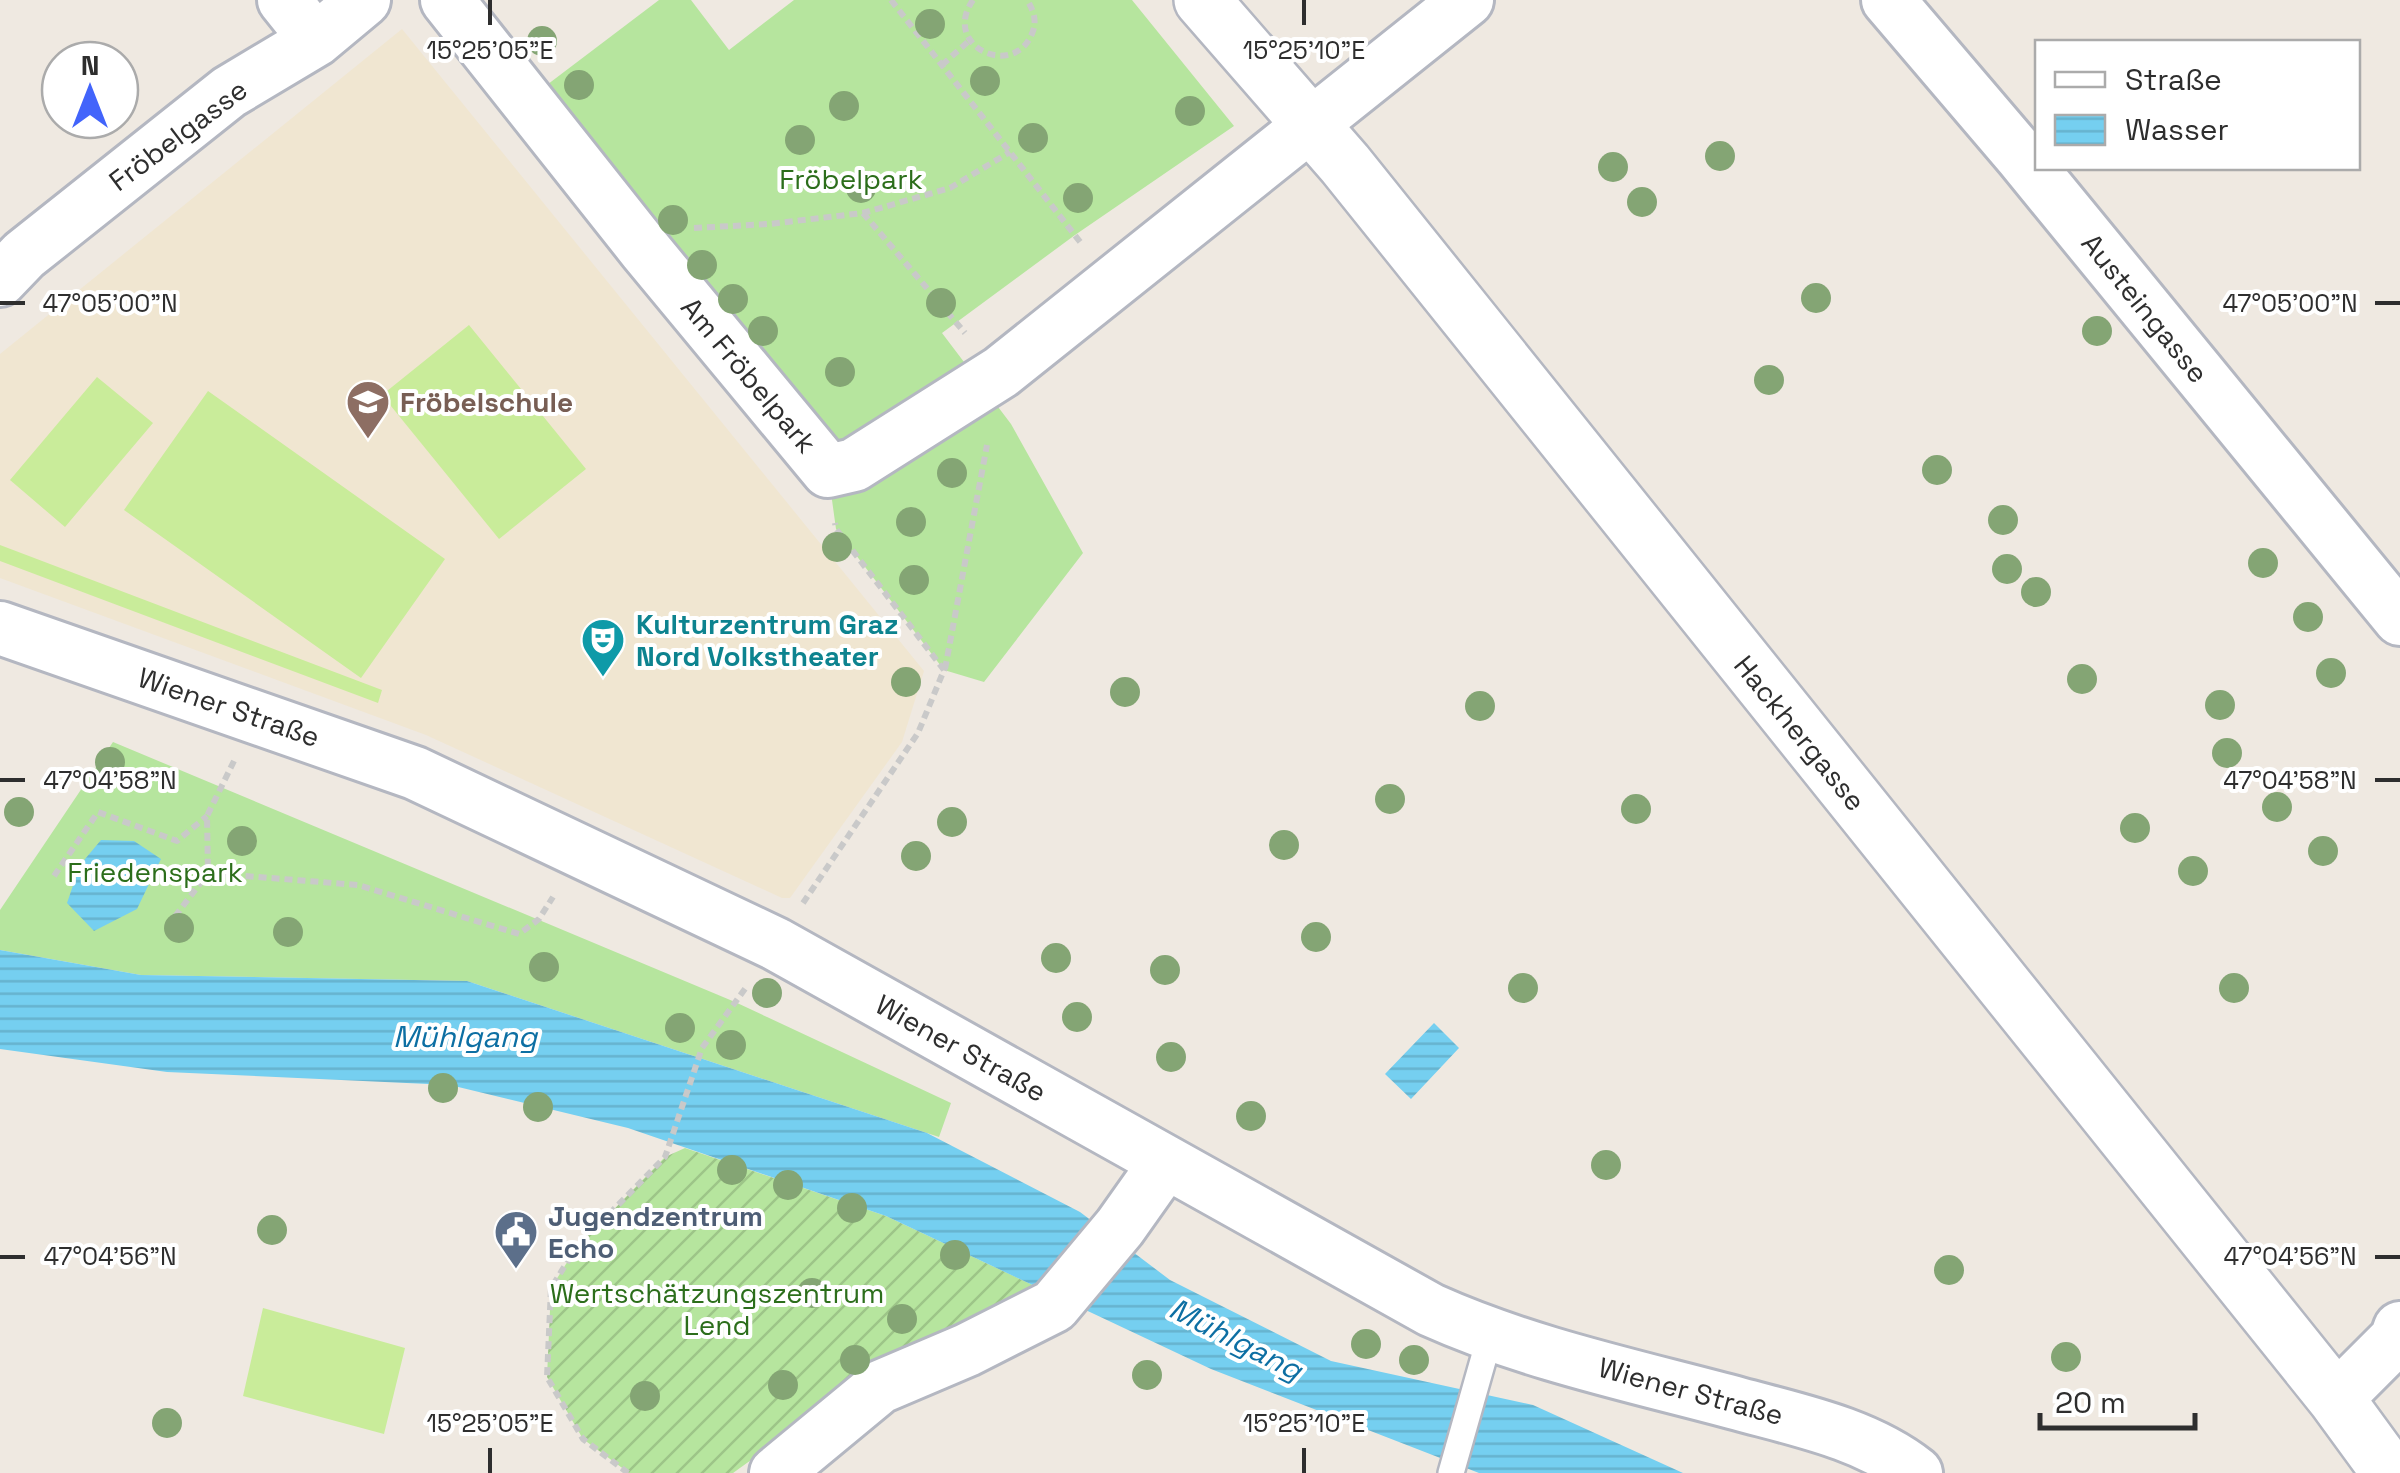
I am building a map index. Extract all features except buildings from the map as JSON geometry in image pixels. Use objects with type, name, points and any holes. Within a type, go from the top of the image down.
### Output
[{"type":"main road","name":"Hackhergasse","points":[[1202,0],[1310,123],[2336,1399],[2390,1473]]},
{"type":"street","points":[[284,0],[316,40]]},
{"type":"street","name":"Fröbelgasse","points":[[0,280],[24,255],[229,92],[316,40],[364,0]]},
{"type":"street","name":"Am Fröbelpark","points":[[447,0],[828,471],[854,465],[1000,372],[1467,0]]},
{"type":"street","name":"Austeingasse","points":[[1888,0],[2400,619]]},
{"type":"street","name":"Wiener Straße","points":[[0,628],[415,773],[776,944],[1431,1310],[1490,1336],[1821,1426],[1899,1459],[1916,1473]]},
{"type":"street","points":[[776,1473],[880,1387],[1054,1306],[1120,1227],[1166,1162]]},
{"type":"street","points":[[2336,1399],[2372,1366],[2396,1339],[2400,1328]]},
{"type":"lane","points":[[1453,1468],[1490,1336]]},
{"type":"path","points":[[891,0],[1079,240]]},
{"type":"path","points":[[973,0],[964,20],[970,40],[993,56],[1012,54],[1024,47],[1032,34],[1035,21],[1027,0]]},
{"type":"path","points":[[942,65],[970,40]]},
{"type":"path","points":[[628,228],[719,228],[864,213],[950,188],[1010,152]]},
{"type":"path","points":[[864,213],[961,329]]},
{"type":"path","points":[[800,908],[918,733],[944,670],[1000,372]]},
{"type":"path","points":[[828,471],[836,529],[944,670]]},
{"type":"path","points":[[54,876],[98,812],[177,841],[207,816],[257,716]]},
{"type":"path","points":[[168,927],[208,873],[207,816]]},
{"type":"path","points":[[208,873],[358,885],[519,934],[539,919],[582,853]]},
{"type":"path","points":[[628,1473],[583,1438],[547,1377],[550,1288],[576,1248],[666,1157],[702,1048],[739,997]]},
{"type":"shaded area","name":"Fröbelschule","points":[[402,29],[924,671],[902,742],[790,898],[782,898],[426,735],[0,578],[0,354]]},
{"type":"green space","name":"Fröbelpark","points":[[659,0],[691,0],[729,50],[794,0],[1132,0],[1234,126],[1075,235],[942,333],[1011,424],[1083,553],[984,682],[944,670],[836,529],[828,471],[527,100]]},
{"type":"green space","points":[[469,325],[586,469],[499,539],[382,395]]},
{"type":"green space","points":[[97,377],[153,423],[65,527],[10,480]]},
{"type":"green space","points":[[208,391],[445,559],[361,678],[124,510]]},
{"type":"green space","points":[[0,545],[382,690],[378,703],[0,561]]},
{"type":"green space","name":"Friedenspark","points":[[113,742],[735,1002],[951,1103],[939,1137],[467,981],[141,975],[0,950],[0,910]]},
{"type":"green space","name":"Wertschätzungszentrum Lend","points":[[685,1148],[886,1216],[1037,1287],[889,1361],[733,1473],[629,1473],[583,1439],[547,1377],[551,1288],[576,1248],[665,1157]]},
{"type":"green space","points":[[263,1308],[405,1348],[384,1434],[243,1396]]},
{"type":"water","points":[[101,840],[134,841],[161,859],[137,909],[94,931],[67,903],[80,865]]},
{"type":"water","name":"Mühlgang","points":[[0,950],[141,975],[467,981],[927,1133],[1080,1212],[1170,1280],[1331,1361],[1533,1405],[1683,1473],[1479,1473],[1211,1369],[886,1216],[628,1128],[450,1085],[167,1072],[0,1049]]},
{"type":"water","points":[[1434,1023],[1459,1048],[1411,1099],[1385,1074]]},
{"type":"place","name":"Fröbelschule","points":[[368,440]]},
{"type":"place","name":"Kulturzentrum Graz Nord Volkstheater","points":[[603,678]]},
{"type":"place","name":"Jugendzentrum Echo","points":[[516,1270]]}]
